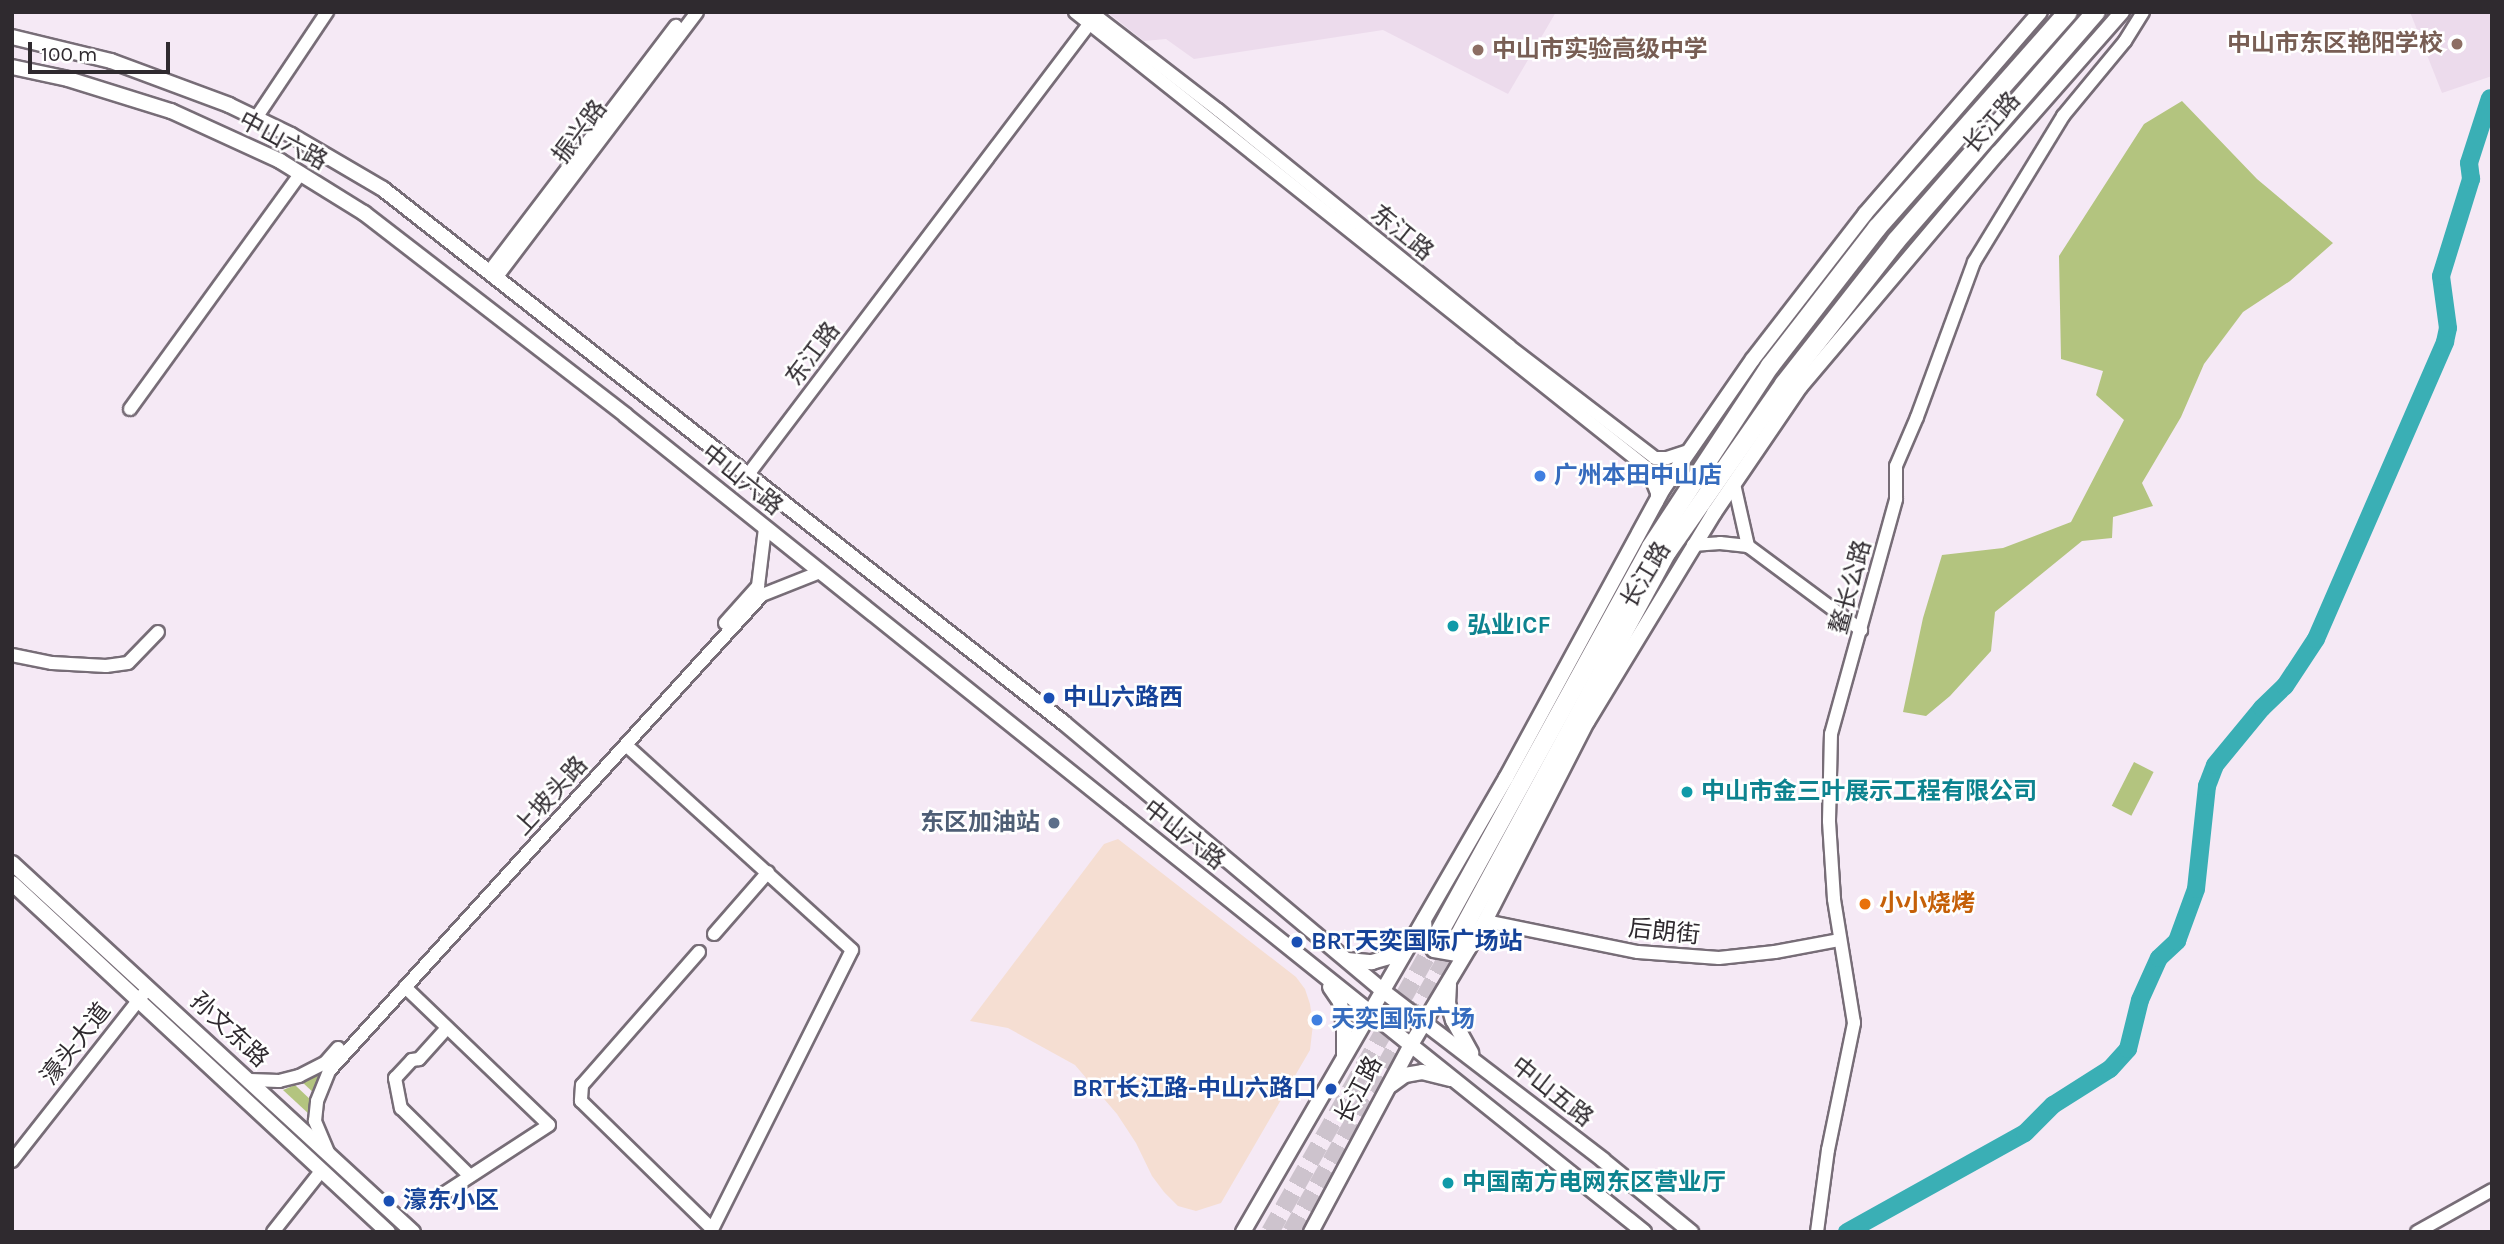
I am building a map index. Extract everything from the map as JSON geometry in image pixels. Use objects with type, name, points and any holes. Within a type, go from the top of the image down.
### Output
[{"type":"highway","name":"长江路","points":[[1440,931],[1651,547],[1770,366],[1893,211],[2068,12]]},
{"type":"highway","name":"长江路","points":[[1463,943],[1667,552],[1784,384],[1901,235],[2096,12]]},
{"type":"main road","name":"长江路","points":[[1243,1232],[1519,755],[1660,495],[1754,359],[1864,214],[2040,12]]},
{"type":"main road","points":[[2064,78],[2102,12]]},
{"type":"main road","name":"长江路","points":[[1311,1232],[1412,1043],[1449,982],[1463,943],[1485,921],[1587,722],[1693,545],[1800,387],[2122,12]]},
{"type":"main road","name":"中山六路","points":[[12,37],[111,61],[167,80],[256,118],[383,189],[1064,723],[1383,991]]},
{"type":"main road","name":"中山六路","points":[[12,66],[68,79],[171,111],[280,161],[364,213],[615,407],[1234,902],[1326,980],[1388,1025]]},
{"type":"main road","name":"长江路","points":[[1893,211],[1948,118]]},
{"type":"main road","points":[[1901,235],[1962,196]]},
{"type":"main road","name":"孙文东路","points":[[12,863],[413,1232]]},
{"type":"main road","name":"孙文东路","points":[[12,883],[388,1232]]},
{"type":"main road","points":[[1424,920],[1424,934],[1434,950],[1456,954],[1463,943]]},
{"type":"main road","points":[[1345,959],[1372,962],[1390,957],[1410,944]]},
{"type":"main road","points":[[1326,980],[1340,1002],[1344,1027],[1344,1056]]},
{"type":"main road","points":[[1449,982],[1448,1003],[1453,1020],[1478,1063]]},
{"type":"main road","name":"中山五路","points":[[1383,991],[1691,1232]]},
{"type":"main road","name":"中山五路","points":[[1388,1025],[1644,1232]]},
{"type":"main road","points":[[1389,1086],[1405,1075],[1422,1072],[1461,1083]]},
{"type":"street","points":[[256,118],[327,12]]},
{"type":"street","name":"振兴路","points":[[492,275],[687,12]]},
{"type":"street","name":"振兴路","points":[[492,275],[697,12]]},
{"type":"street","name":"东江路","points":[[1075,12],[1092,17],[1218,110],[1509,346],[1655,458],[1667,458],[1691,450]]},
{"type":"street","name":"鳌长公路","points":[[1817,1232],[1828,1150],[1854,1023],[1834,900],[1829,821],[1831,734],[1896,499],[1896,466],[1917,417],[1974,262],[2063,116],[2125,41],[2143,12]]},
{"type":"street","name":"东江路","points":[[747,476],[1092,17]]},
{"type":"street","name":"东江路","points":[[1092,17],[1647,468],[1660,495]]},
{"type":"street","points":[[130,409],[301,173]]},
{"type":"street","points":[[1734,484],[1748,546]]},
{"type":"street","name":"上坡头路","points":[[327,1067],[758,586],[765,528]]},
{"type":"street","points":[[1693,545],[1720,543],[1748,546],[1861,630]]},
{"type":"street","name":"上坡头路","points":[[327,1067],[405,987],[762,595],[820,572]]},
{"type":"street","points":[[12,655],[52,663],[128,663],[158,632]]},
{"type":"street","points":[[626,745],[852,950],[711,1230],[580,1101],[582,1085],[699,952]]},
{"type":"street","points":[[714,934],[768,872]]},
{"type":"street","name":"后朗街","points":[[1485,921],[1638,952],[1719,958],[1775,953],[1840,940]]},
{"type":"street","name":"濠头大道","points":[[12,1161],[149,987]]},
{"type":"street","points":[[405,987],[549,1125],[443,1194]]},
{"type":"street","points":[[447,1028],[419,1059],[412,1060],[395,1078],[401,1108],[470,1176]]},
{"type":"street","points":[[250,1080],[279,1081],[327,1067]]},
{"type":"street","points":[[327,1067],[317,1101],[315,1121],[328,1152]]},
{"type":"street","points":[[274,1232],[322,1170]]},
{"type":"street","points":[[2417,1232],[2492,1190]]},
{"type":"shaded area","name":"中山市实验高级中学","points":[[1107,12],[1556,12],[1508,94],[1383,30],[1194,59],[1166,39],[1144,41]]},
{"type":"shaded area","name":"中山市东区艳阳学校","points":[[2410,12],[2492,12],[2492,76],[2442,93]]},
{"type":"shaded area","points":[[1118,839],[1296,977],[1305,989],[1310,1004],[1313,1024],[1310,1050],[1221,1203],[1196,1211],[1178,1206],[1164,1192],[1117,1114],[1075,1065],[1008,1028],[970,1021],[1104,844]]},
{"type":"green space","points":[[2182,101],[2257,179],[2333,243],[2290,281],[2243,312],[2204,364],[2181,417],[2142,483],[2153,506],[2113,517],[2112,538],[2082,541],[1995,612],[1991,651],[1950,696],[1926,716],[1903,712],[1923,618],[1942,555],[2003,548],[2071,522],[2124,420],[2096,395],[2103,371],[2061,359],[2059,256],[2144,124]]},
{"type":"green space","points":[[2134,762],[2154,772],[2131,816],[2112,806]]},
{"type":"green space","points":[[323,1070],[317,1096],[301,1081]]},
{"type":"green space","points":[[295,1085],[314,1103],[310,1115],[283,1090]]},
{"type":"waterway","points":[[1847,1232],[2025,1133],[2053,1105],[2110,1069],[2128,1049],[2140,1000],[2159,958],[2177,941],[2196,889],[2207,786],[2215,765],[2262,708],[2285,686],[2316,639],[2445,342],[2448,328],[2441,276],[2471,179],[2469,163],[2490,98]]},
{"type":"tunnel","points":[[1270,1232],[1439,934]]},
{"type":"tunnel","points":[[1291,1232],[1458,938]]},
{"type":"place","name":"中山市东区艳阳学校","points":[[2457,44]]},
{"type":"place","name":"中山市实验高级中学","points":[[1478,50]]},
{"type":"place","name":"广州本田中山店","points":[[1540,476]]},
{"type":"place","name":"弘业ICF","points":[[1453,626]]},
{"type":"place","name":"中山六路西","points":[[1049,698]]},
{"type":"place","name":"中山市金三叶展示工程有限公司","points":[[1687,792]]},
{"type":"place","name":"东区加油站","points":[[1054,823]]},
{"type":"place","name":"小小烧烤","points":[[1865,904]]},
{"type":"place","name":"BRT天奕国际广场站","points":[[1297,942]]},
{"type":"place","name":"天奕国际广场","points":[[1317,1020]]},
{"type":"place","name":"BRT长江路-中山六路口","points":[[1331,1089]]},
{"type":"place","name":"中国南方电网东区营业厅","points":[[1448,1183]]},
{"type":"place","name":"濠东小区","points":[[389,1201]]}]
